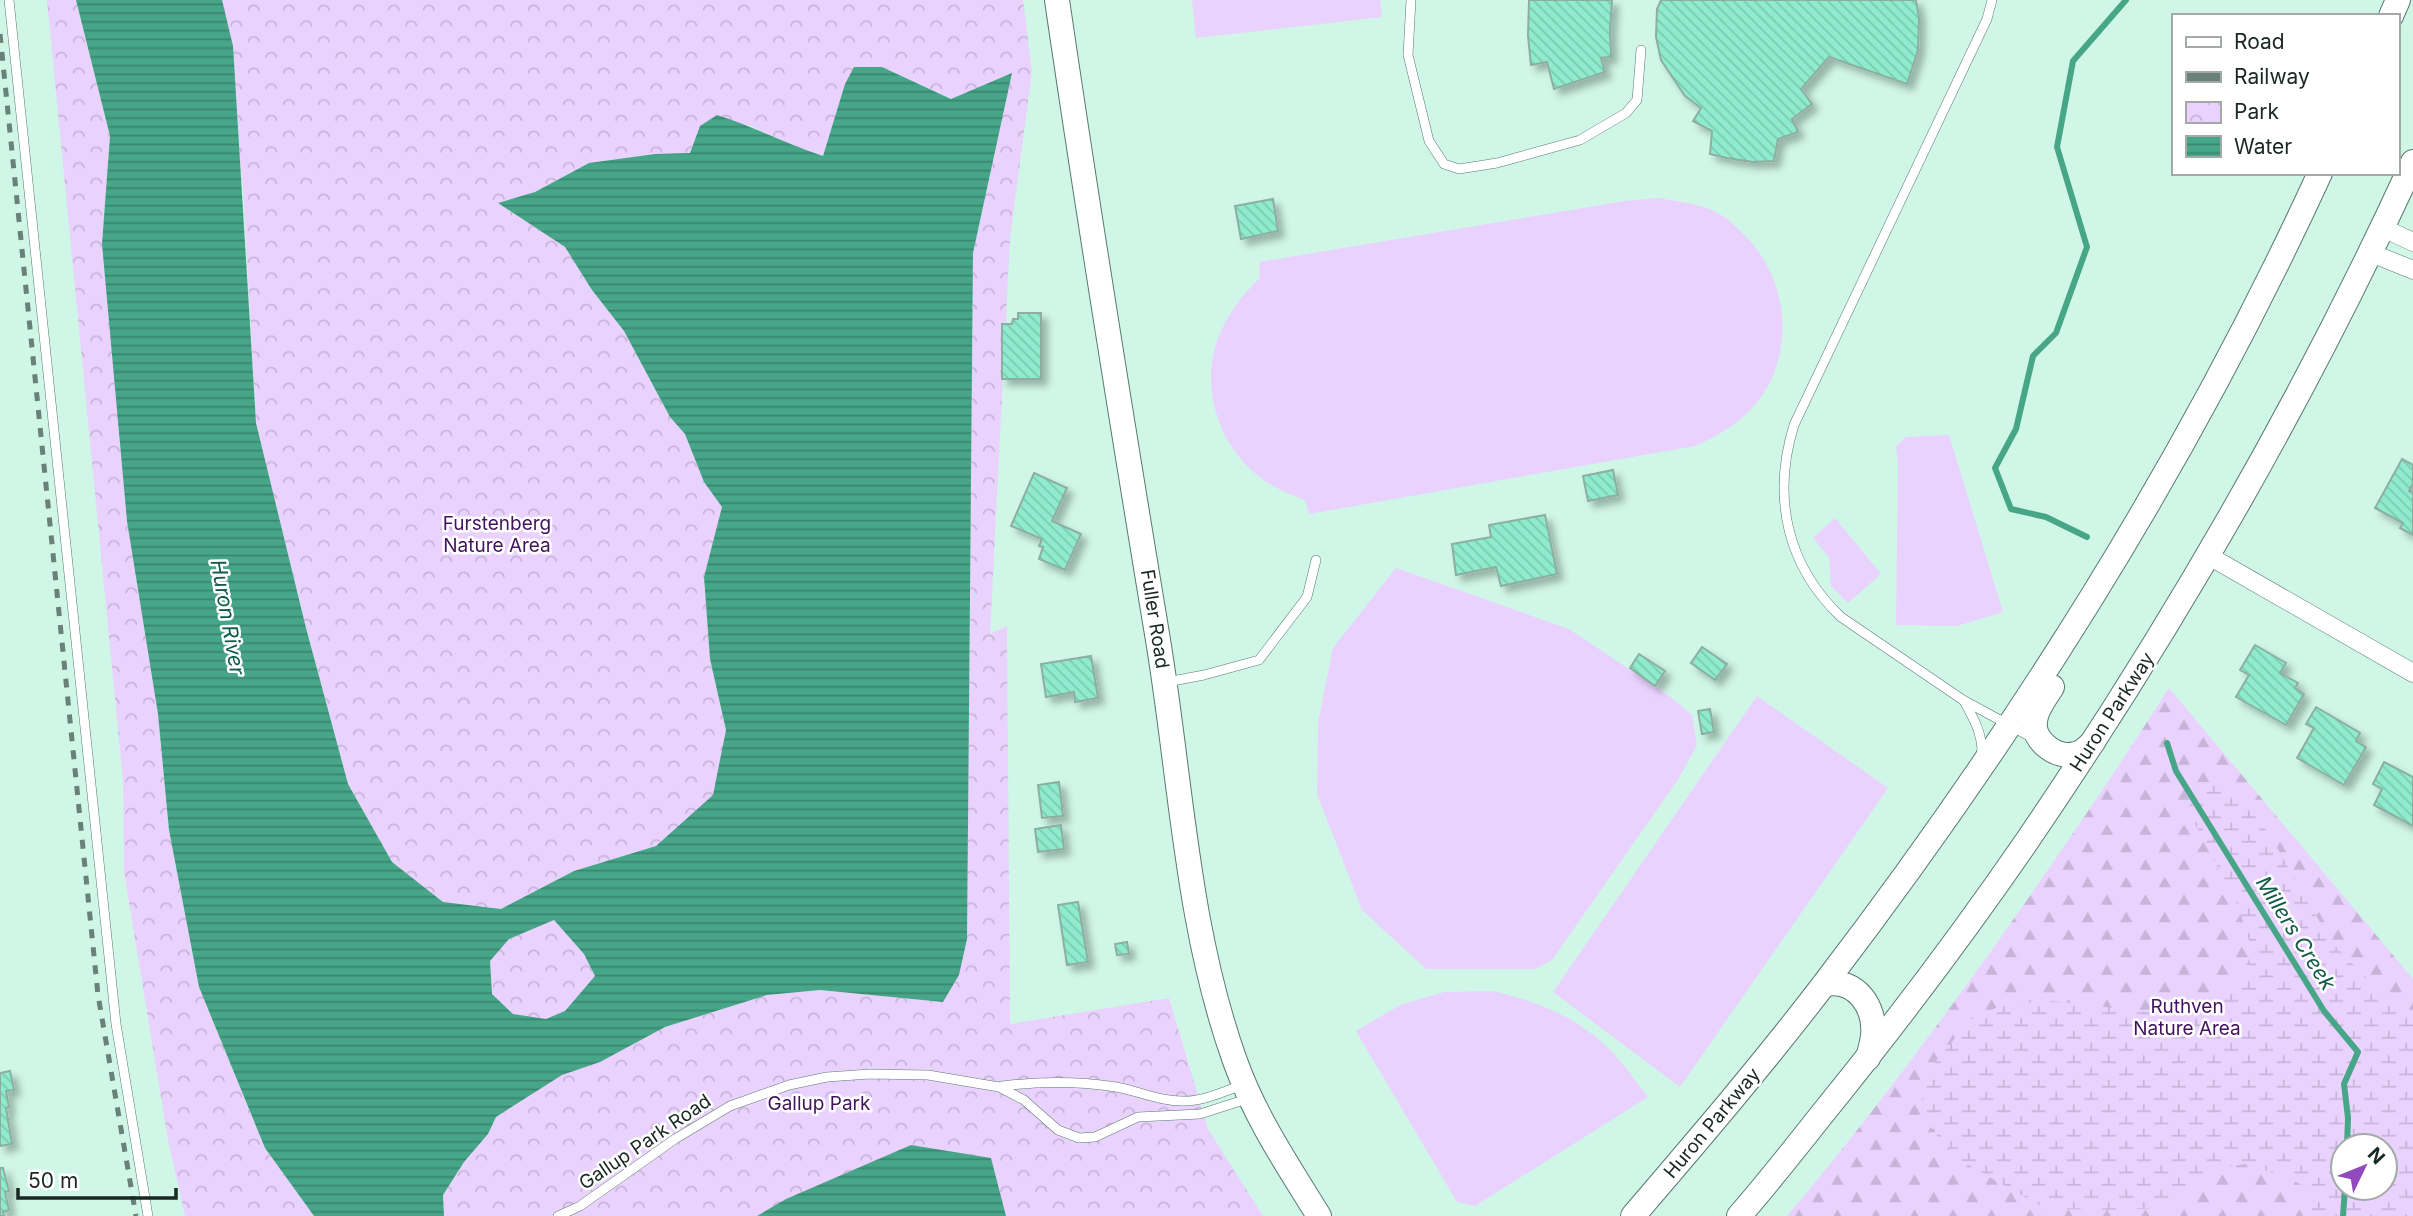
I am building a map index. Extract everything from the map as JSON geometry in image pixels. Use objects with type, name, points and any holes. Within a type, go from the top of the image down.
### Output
[{"type":"main road","name":"Fuller Road","points":[[1057,0],[1115,384],[1165,682],[1195,903],[1216,998],[1247,1091],[1266,1130],[1319,1216]]},
{"type":"main road","name":"Huron Parkway","points":[[1739,1216],[1868,1058],[1974,918],[2094,742],[2209,556],[2280,429],[2371,253],[2413,162]]},
{"type":"main road","name":"Huron Parkway","points":[[1633,1216],[1762,1064],[1825,984],[1922,853],[2010,724],[2094,593],[2216,381],[2319,175]]},
{"type":"main road","points":[[2094,593],[2091,626],[2040,706],[2034,722],[2041,742],[2068,756],[2079,754],[2094,742]]},
{"type":"main road","points":[[1825,984],[1848,984],[1860,994],[1868,1007],[1873,1036],[1868,1058]]},
{"type":"street","points":[[2383,228],[2413,242]]},
{"type":"street","points":[[2371,253],[2413,270]]},
{"type":"street","points":[[2209,556],[2413,673]]},
{"type":"lane","points":[[9,0],[114,1011],[148,1216]]},
{"type":"lane","points":[[1411,0],[1408,55],[1429,141],[1444,164],[1459,169],[1497,163],[1580,140],[1626,113],[1637,100],[1641,50]]},
{"type":"lane","points":[[1992,0],[1987,19],[1794,425],[1786,456],[1783,490],[1794,548],[1827,604],[1841,617],[1964,700],[2041,742]]},
{"type":"lane","points":[[1165,682],[1259,660],[1307,597],[1316,560]]},
{"type":"lane","points":[[1964,700],[1981,735],[1983,751],[1979,771]]},
{"type":"lane","name":"Gallup Park Road","points":[[558,1216],[580,1206],[709,1118],[753,1097],[789,1085],[827,1077],[928,1075],[999,1087],[1043,1081],[1116,1087],[1160,1099],[1184,1101],[1247,1091]]},
{"type":"lane","name":"Gallup Park Road","points":[[999,1087],[1024,1100],[1058,1130],[1079,1138],[1095,1137],[1138,1117],[1200,1114],[1247,1091]]},
{"type":"green space","points":[[47,0],[76,0],[110,136],[102,244],[158,715],[169,830],[199,987],[265,1148],[314,1216],[185,1216],[168,1140],[124,872],[123,781]]},
{"type":"green space","name":"Furstenberg Nature Area","points":[[222,0],[1023,0],[1032,71],[1010,238],[990,634],[1007,626],[1010,1024],[1169,998],[1208,1129],[1263,1216],[444,1216],[443,1195],[464,1162],[488,1134],[496,1117],[427,943],[585,899],[665,1027],[767,995],[820,990],[943,1002],[967,939],[973,253],[1011,74],[952,99],[882,67],[855,67],[845,84],[823,156],[785,143],[749,125],[700,126],[690,153],[655,154],[589,163],[535,192],[498,203],[565,247],[592,290],[624,331],[670,417],[685,434],[704,482],[723,507],[704,577],[710,659],[726,730],[714,795],[656,846],[574,871],[501,909],[443,902],[392,862],[348,784],[306,628],[256,423],[243,188]]},
{"type":"green space","points":[[1192,0],[1380,0],[1382,17],[1196,38]]},
{"type":"green space","points":[[1659,198],[1699,206],[1728,219],[1755,247],[1768,268],[1777,291],[1782,315],[1782,339],[1768,386],[1753,407],[1719,434],[1695,446],[1309,514],[1305,500],[1280,490],[1257,475],[1242,461],[1230,444],[1214,406],[1212,365],[1216,344],[1228,318],[1260,278],[1259,262],[1625,201]]},
{"type":"green space","points":[[1949,435],[2003,612],[1957,626],[1896,625],[1896,446],[1906,437]]},
{"type":"green space","points":[[1835,518],[1881,574],[1848,603],[1831,586],[1829,557],[1813,538]]},
{"type":"green space","points":[[1396,568],[1569,629],[1668,695],[1692,715],[1697,745],[1679,778],[1552,960],[1535,969],[1426,969],[1362,910],[1317,794],[1318,723],[1333,648]]},
{"type":"green space","name":"Ruthven Nature Area","points":[[2169,688],[2413,979],[2413,1216],[1787,1216],[1919,1050],[2061,851]]},
{"type":"green space","points":[[1757,696],[1888,788],[1680,1087],[1553,992]]},
{"type":"green space","points":[[2196,782],[2229,783],[2268,832],[2332,943],[2413,1024],[2413,1216],[2310,1216],[2314,1198],[2304,1186],[2246,1164],[2206,1170],[2174,1206],[2131,1210],[2046,1209],[1963,1162],[1940,1140],[1920,1111],[1926,1073],[1970,1020],[2006,1003],[2053,1001],[2157,1013],[2199,1010],[2238,978],[2253,953],[2238,906],[2188,811]]},
{"type":"green space","points":[[1492,991],[1539,1005],[1581,1026],[1613,1053],[1648,1097],[1475,1206],[1457,1202],[1356,1031],[1400,1005],[1444,992]]},
{"type":"water","name":"Huron River","points":[[76,0],[222,0],[233,46],[256,423],[306,628],[348,784],[392,862],[443,902],[501,909],[574,871],[656,846],[713,795],[726,730],[710,659],[704,577],[722,507],[704,482],[685,434],[670,417],[624,331],[592,290],[565,247],[498,203],[535,192],[589,163],[655,154],[690,153],[700,126],[717,115],[823,156],[845,84],[854,67],[882,67],[951,99],[1012,73],[973,253],[967,939],[959,975],[943,1002],[820,990],[767,995],[665,1027],[600,1062],[562,1075],[496,1117],[488,1134],[464,1162],[443,1195],[444,1216],[314,1216],[265,1148],[199,987],[169,830],[158,714],[127,521],[102,244],[110,136]],"holes":[[[554,920],[584,954],[595,976],[565,1011],[546,1019],[513,1014],[492,994],[490,961],[509,939]]]},
{"type":"water","points":[[911,1145],[991,1158],[1006,1216],[757,1216],[786,1199]]},
{"type":"building","points":[[1529,0],[1612,0],[1611,57],[1601,58],[1605,72],[1554,89],[1547,62],[1531,65],[1528,36]]},
{"type":"building","points":[[1661,0],[1916,0],[1919,18],[1918,50],[1907,84],[1829,57],[1801,89],[1812,104],[1792,119],[1798,132],[1778,139],[1774,161],[1753,162],[1727,158],[1710,154],[1712,131],[1693,121],[1701,108],[1685,96],[1661,60],[1656,37],[1657,9]]},
{"type":"building","points":[[1273,199],[1278,231],[1241,239],[1235,206]]},
{"type":"building","points":[[1018,313],[1041,313],[1041,379],[1002,379],[1002,324],[1012,324],[1013,319],[1018,319]]},
{"type":"building","points":[[2402,459],[2413,465],[2413,483],[2409,491],[2413,493],[2413,535],[2400,528],[2403,523],[2375,508]]},
{"type":"building","points":[[1613,470],[1618,495],[1588,501],[1583,476]]},
{"type":"building","points":[[1034,473],[1067,488],[1052,521],[1081,534],[1065,570],[1039,559],[1043,547],[1039,546],[1042,539],[1011,526]]},
{"type":"building","points":[[1545,515],[1557,574],[1501,586],[1496,567],[1456,575],[1452,544],[1491,537],[1489,525]]},
{"type":"building","points":[[2255,645],[2286,663],[2280,673],[2298,683],[2295,688],[2304,694],[2286,725],[2236,697],[2249,675],[2240,670]]},
{"type":"building","points":[[1702,647],[1727,664],[1715,680],[1691,663]]},
{"type":"building","points":[[1639,654],[1665,671],[1655,686],[1630,668]]},
{"type":"building","points":[[1091,656],[1098,698],[1075,702],[1074,692],[1046,697],[1041,664]]},
{"type":"building","points":[[2316,707],[2360,733],[2356,741],[2366,747],[2344,785],[2297,758],[2314,728],[2306,724]]},
{"type":"building","points":[[1710,709],[1714,732],[1702,734],[1698,711]]},
{"type":"building","points":[[2384,762],[2413,777],[2413,826],[2374,805],[2382,789],[2373,784]]},
{"type":"building","points":[[1059,782],[1063,816],[1042,818],[1038,785]]},
{"type":"building","points":[[1061,825],[1064,849],[1038,852],[1035,829]]},
{"type":"building","points":[[1078,902],[1088,962],[1067,965],[1058,905]]},
{"type":"building","points":[[1127,942],[1129,954],[1117,955],[1115,944]]},
{"type":"building","points":[[10,1071],[14,1090],[6,1091],[9,1107],[6,1108],[12,1144],[0,1146],[0,1073]]},
{"type":"building","points":[[0,1168],[3,1168],[9,1191],[5,1192],[9,1210],[3,1212],[4,1216],[0,1216]]},
{"type":"waterway","name":"Millers Creek","points":[[2087,537],[2046,517],[2011,509],[1995,468],[2016,429],[2033,356],[2056,333],[2087,247],[2057,147],[2073,61],[2126,0]]},
{"type":"waterway","name":"Millers Creek","points":[[2167,743],[2176,771],[2324,1011],[2358,1052],[2344,1084],[2348,1132]]},
{"type":"waterway","name":"Millers Creek","points":[[2343,1216],[2344,1202]]},
{"type":"railway","points":[[0,34],[98,995],[136,1216]]},
{"type":"park label","name":"Gallup Park","points":[[819,1103]]}]
